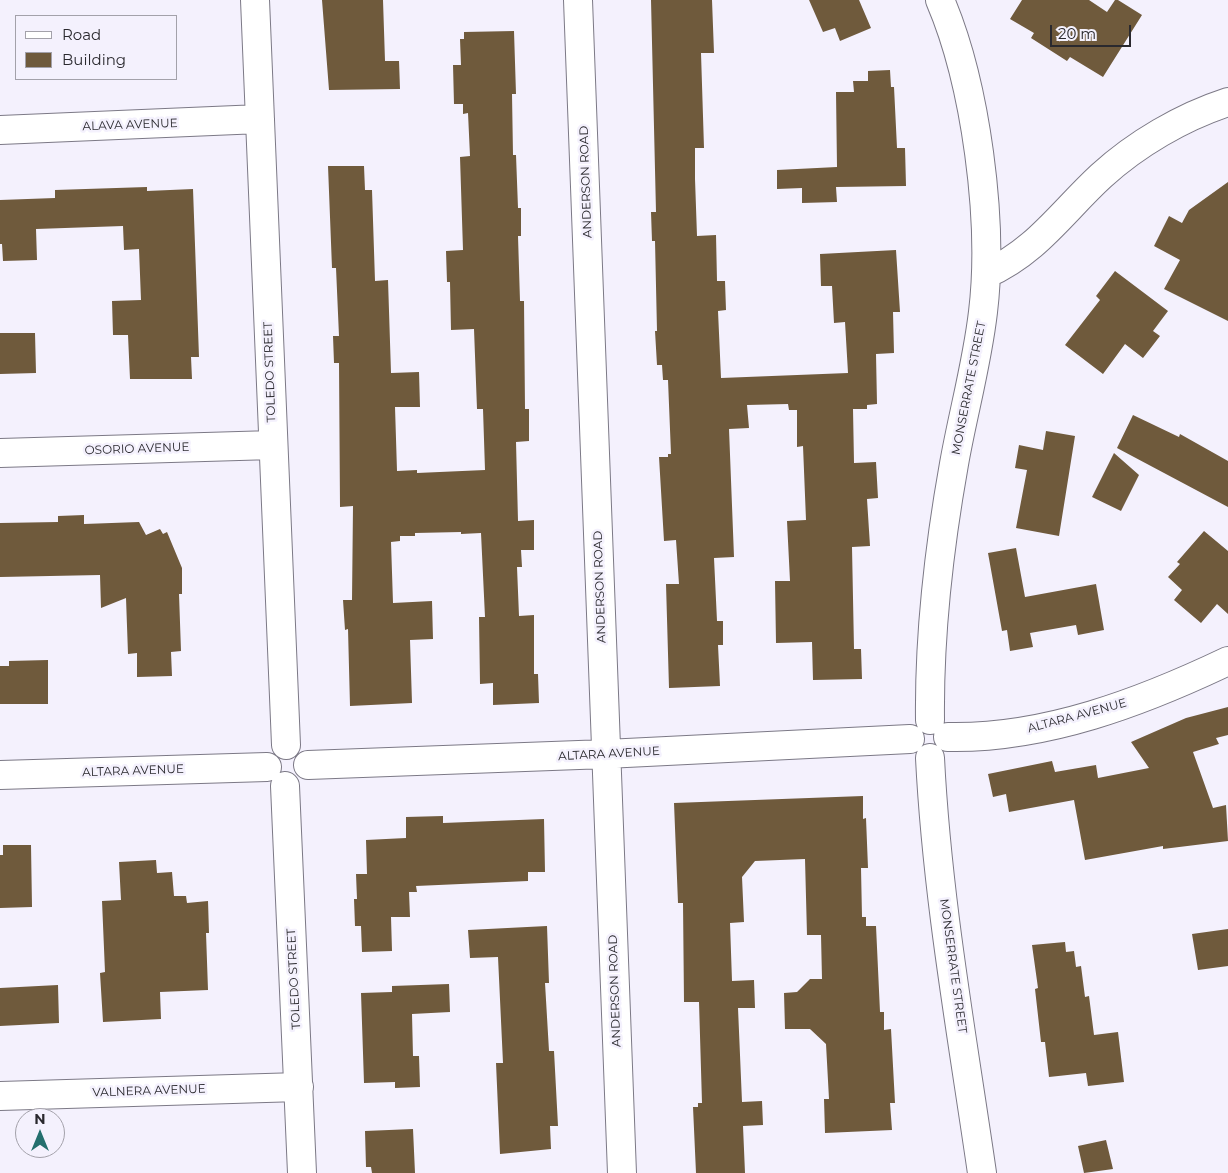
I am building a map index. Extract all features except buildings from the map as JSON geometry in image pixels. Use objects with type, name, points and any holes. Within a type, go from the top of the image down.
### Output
[{"type":"street","name":"TOLEDO STREET","points":[[255,0],[286,745]]},
{"type":"street","name":"ANDERSON ROAD","points":[[578,0],[622,1173]]},
{"type":"street","name":"MONSERRATE STREET","points":[[939,729],[931,669],[941,551],[954,466],[979,344],[986,274],[984,208],[976,139],[960,60],[940,0]]},
{"type":"street","points":[[986,274],[1002,267],[1034,245],[1099,178],[1131,152],[1176,125],[1228,102]]},
{"type":"street","name":"ALAVA AVENUE","points":[[0,130],[260,119]]},
{"type":"street","name":"OSORIO AVENUE","points":[[0,453],[273,445]]},
{"type":"street","name":"ALTARA AVENUE","points":[[939,729],[973,738],[1018,732],[1102,712],[1182,682],[1228,661]]},
{"type":"street","points":[[919,723],[939,729],[945,749],[930,758],[918,755],[911,745],[910,739],[914,728],[919,723]]},
{"type":"street","name":"ALTARA AVENUE","points":[[308,765],[606,754],[910,739]]},
{"type":"street","points":[[286,745],[299,748],[307,759],[308,765],[301,780],[276,776],[270,754],[279,746],[286,745]]},
{"type":"street","name":"MONSERRATE STREET","points":[[930,758],[945,912],[982,1173]]},
{"type":"street","name":"ALTARA AVENUE","points":[[0,774],[276,776]]},
{"type":"street","name":"TOLEDO STREET","points":[[276,776],[299,1087],[302,1173]]},
{"type":"street","name":"VALNERA AVENUE","points":[[0,1096],[299,1087]]}]
